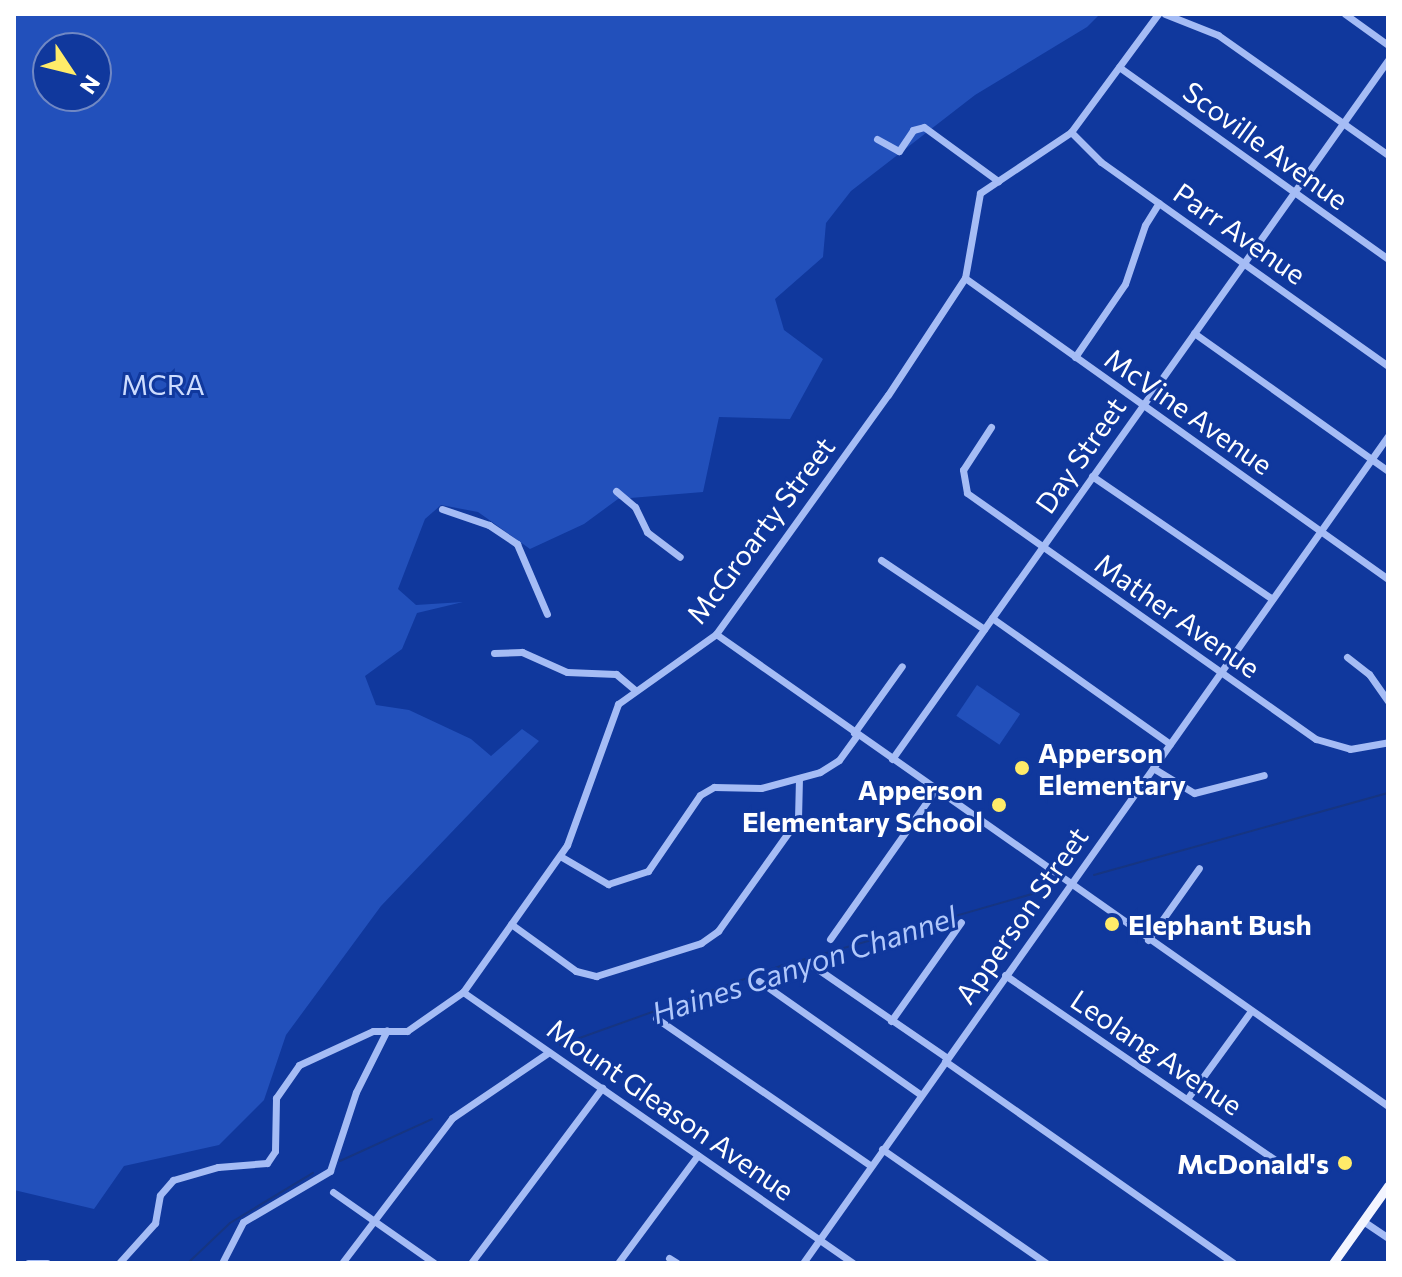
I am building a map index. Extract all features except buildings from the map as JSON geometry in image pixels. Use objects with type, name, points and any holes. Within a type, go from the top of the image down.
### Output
[{"type":"main road","points":[[1333,1263],[1388,1186]]},
{"type":"street","name":"McGroarty Street","points":[[119,1263],[155,1223],[160,1195],[173,1180],[218,1167],[260,1167],[270,1160],[276,1098],[295,1068],[373,1031],[407,1031],[463,992],[560,856],[579,821],[611,717],[635,690],[716,634],[888,395],[965,278],[977,198],[1071,132],[1158,14]]},
{"type":"street","points":[[1165,14],[1218,35],[1388,155]]},
{"type":"street","points":[[1345,14],[1388,45]]},
{"type":"street","name":"Day Street","points":[[892,759],[1388,60]]},
{"type":"street","name":"Scoville Avenue","points":[[1119,67],[1388,259]]},
{"type":"street","points":[[877,139],[899,151],[919,127],[971,156],[998,181]]},
{"type":"street","name":"Parr Avenue","points":[[1071,132],[1101,162],[1388,366]]},
{"type":"street","points":[[1075,357],[1125,284],[1145,225],[1159,203]]},
{"type":"street","name":"McVine Avenue","points":[[965,278],[1388,579]]},
{"type":"street","points":[[1194,333],[1388,471]]},
{"type":"street","name":"Mather Avenue","points":[[991,427],[965,464],[962,479],[967,493],[1324,743],[1350,749],[1388,742]]},
{"type":"street","name":"Apperson Street","points":[[803,1263],[1388,436]]},
{"type":"street","points":[[1092,476],[1272,599]]},
{"type":"street","points":[[616,491],[635,507],[647,532],[680,557]]},
{"type":"street","points":[[442,509],[489,525],[517,544],[547,614]]},
{"type":"street","points":[[881,560],[984,629]]},
{"type":"street","points":[[992,618],[1170,744]]},
{"type":"street","points":[[716,634],[1069,885],[1388,1106]]},
{"type":"street","points":[[494,653],[522,652],[567,672],[616,674],[635,690]]},
{"type":"street","points":[[1347,657],[1369,674],[1388,701]]},
{"type":"street","points":[[560,856],[594,880],[616,883],[655,866],[705,791],[799,779],[833,765],[902,666]]},
{"type":"street","points":[[1153,768],[1194,793],[1264,775]]},
{"type":"street","points":[[511,924],[576,971],[596,976],[701,943],[718,931],[798,819],[799,779]]},
{"type":"street","points":[[830,939],[935,790]]},
{"type":"street","points":[[1148,940],[1199,868]]},
{"type":"street","points":[[891,1021],[961,922]]},
{"type":"street","points":[[809,963],[1233,1263]]},
{"type":"street","name":"Leolang Avenue","points":[[1005,975],[1284,1166]]},
{"type":"street","points":[[759,981],[921,1095]]},
{"type":"street","name":"Mount Gleason Avenue","points":[[463,992],[853,1263]]},
{"type":"street","points":[[1187,1099],[1251,1011]]},
{"type":"street","points":[[656,1018],[870,1165]]},
{"type":"street","points":[[222,1263],[243,1222],[328,1173],[356,1092],[387,1030]]},
{"type":"street","points":[[342,1263],[452,1118],[549,1052]]},
{"type":"street","points":[[471,1263],[602,1088]]},
{"type":"street","points":[[882,1149],[1046,1263]]},
{"type":"street","points":[[618,1263],[698,1155]]},
{"type":"street","points":[[333,1192],[434,1263]]},
{"type":"street","points":[[1363,1221],[1388,1238]]},
{"type":"street","points":[[669,1258],[677,1263]]},
{"type":"street","points":[[28,1263],[47,1263]]},
{"type":"green space","name":"MCRA","points":[[14,14],[1100,14],[1087,27],[975,95],[851,191],[826,223],[823,257],[775,299],[784,330],[823,359],[790,419],[719,417],[703,492],[618,499],[584,524],[530,549],[478,512],[441,505],[425,519],[398,589],[416,605],[463,602],[417,613],[402,649],[365,676],[376,705],[409,710],[471,739],[491,756],[522,729],[539,741],[381,906],[286,1035],[264,1100],[219,1145],[124,1166],[94,1209],[14,1190]]},
{"type":"green space","points":[[977,685],[1020,714],[999,745],[956,716]]},
{"type":"waterway","name":"Haines Canyon Channel","points":[[1094,875],[1388,793]]},
{"type":"waterway","name":"Haines Canyon Channel","points":[[560,1045],[781,966],[1050,889]]},
{"type":"waterway","name":"Haines Canyon Channel","points":[[340,1161],[432,1119]]},
{"type":"waterway","name":"Haines Canyon Channel","points":[[188,1263],[230,1223],[313,1173]]},
{"type":"place","name":"Apperson Elementary","points":[[1022,768]]},
{"type":"place","name":"Apperson Elementary School","points":[[999,805]]},
{"type":"place","name":"Elephant Bush","points":[[1112,924]]},
{"type":"place","name":"McDonald's","points":[[1345,1163]]}]
